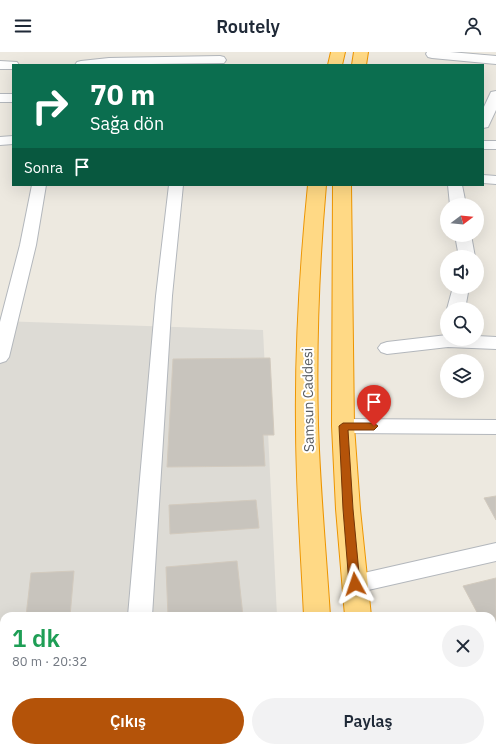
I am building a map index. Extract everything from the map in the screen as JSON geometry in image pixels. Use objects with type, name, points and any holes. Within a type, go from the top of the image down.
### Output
[{"type":"highway","points":[[335,64],[338,52]]},
{"type":"highway","points":[[359,64],[362,52]]},
{"type":"highway","name":"Samsun Caddesi","points":[[317,612],[307,425],[307,393],[308,307],[312,239],[318,186]]},
{"type":"highway","points":[[342,186],[340,232],[343,426],[348,509],[358,612]]},
{"type":"street","points":[[74,64],[78,52]]},
{"type":"street","points":[[431,57],[496,60]]},
{"type":"street","points":[[90,64],[109,62],[165,63],[220,59]]},
{"type":"street","points":[[0,65],[12,65]]},
{"type":"street","points":[[484,122],[496,95]]},
{"type":"street","points":[[0,98],[12,98]]},
{"type":"street","points":[[0,140],[12,140]]},
{"type":"street","points":[[484,145],[496,145]]},
{"type":"street","points":[[484,179],[496,180]]},
{"type":"street","points":[[0,357],[28,245],[39,186]]},
{"type":"street","points":[[140,612],[164,296],[176,186]]},
{"type":"street","points":[[455,186],[457,198]]},
{"type":"street","points":[[387,348],[440,341]]},
{"type":"street","points":[[484,342],[496,343]]},
{"type":"street","points":[[343,426],[496,427]]},
{"type":"street","points":[[355,584],[496,552]]},
{"type":"shaded area","points":[[0,321],[263,330],[277,612],[0,612]]},
{"type":"building","points":[[270,358],[274,435],[263,435],[265,466],[167,467],[173,359]]},
{"type":"building","points":[[496,496],[496,520],[484,498]]},
{"type":"building","points":[[256,500],[259,528],[170,534],[169,505]]},
{"type":"building","points":[[237,561],[243,612],[168,612],[166,567]]},
{"type":"building","points":[[74,571],[70,612],[26,612],[31,573]]},
{"type":"building","points":[[496,578],[496,612],[477,612],[463,586]]},
{"type":"route","points":[[355,584],[348,509],[343,426],[374,426]]}]
